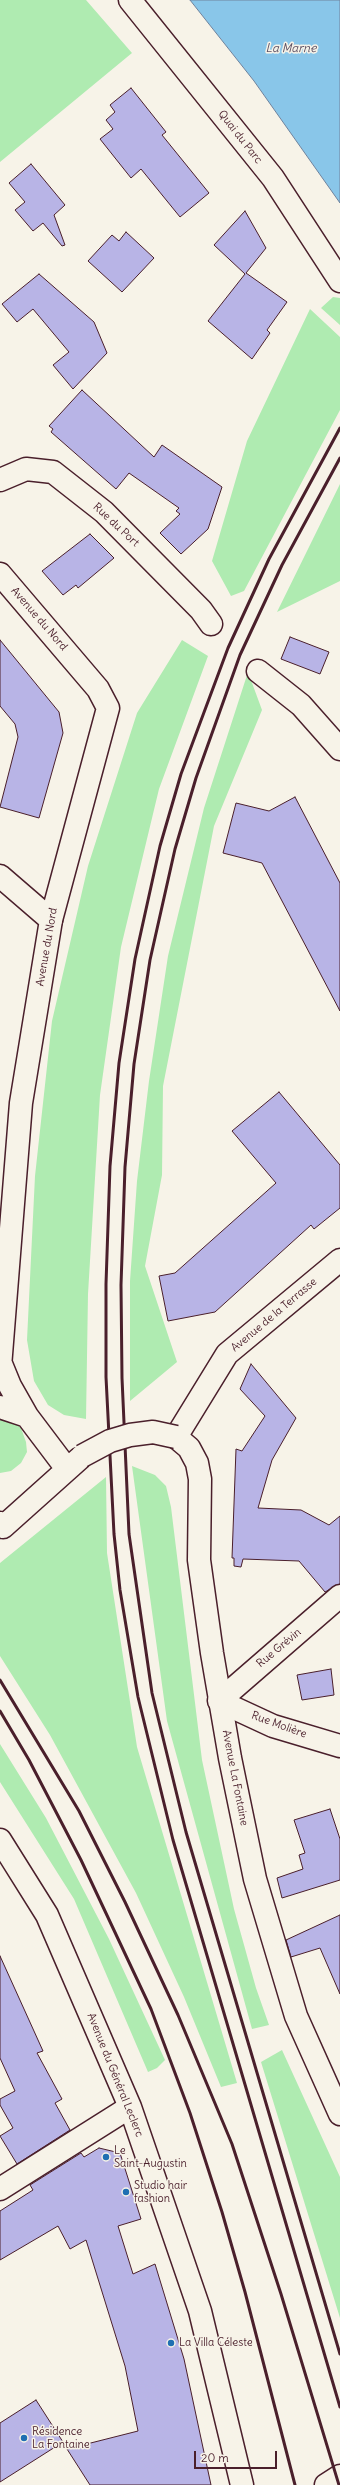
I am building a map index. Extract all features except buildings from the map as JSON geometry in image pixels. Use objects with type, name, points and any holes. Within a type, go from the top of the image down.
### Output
[{"type":"street","name":"Quai du Parc","points":[[130,0],[273,178],[340,281]]},
{"type":"street","name":"Rue du Port","points":[[0,480],[26,469],[53,472],[104,512],[201,610],[210,624]]},
{"type":"street","name":"Avenue du Nord","points":[[0,574],[98,689],[108,708],[51,920],[21,1102],[1,1366]]},
{"type":"street","points":[[258,671],[301,705],[340,749]]},
{"type":"street","points":[[0,876],[51,920]]},
{"type":"street","name":"Avenue de la Terrasse","points":[[176,1437],[227,1354],[340,1260]]},
{"type":"street","points":[[1,1366],[10,1386],[27,1416],[75,1462]]},
{"type":"street","points":[[0,1406],[27,1416]]},
{"type":"street","points":[[1,1527],[75,1462],[110,1441],[130,1435],[153,1432],[176,1437]]},
{"type":"street","name":"Avenue La Fontaine","points":[[176,1437],[190,1448],[197,1463],[200,1479],[199,1560],[219,1701],[255,1879],[296,2016],[340,2114]]},
{"type":"street","name":"Rue Grévin","points":[[219,1701],[340,1596]]},
{"type":"street","name":"Rue Molière","points":[[219,1701],[273,1726],[340,1746]]},
{"type":"street","name":"Avenue du Général Leclerc","points":[[0,1840],[6,1865],[47,1915],[130,2107],[200,2311],[242,2485]]},
{"type":"street","points":[[0,2189],[130,2107]]},
{"type":"street","points":[[326,2485],[340,2476]]},
{"type":"green space","points":[[0,0],[86,0],[132,53],[0,162]]},
{"type":"green space","points":[[333,297],[340,298],[340,325],[321,308]]},
{"type":"green space","points":[[310,309],[340,337],[340,410],[244,591],[231,596],[212,561],[247,441]]},
{"type":"green space","points":[[340,484],[340,581],[277,612]]},
{"type":"green space","points":[[182,640],[208,656],[159,789],[121,947],[100,1095],[88,1294],[86,1419],[64,1415],[48,1405],[34,1381],[27,1340],[35,1176],[52,1021],[88,866],[137,713]]},
{"type":"green space","points":[[248,672],[262,710],[214,826],[163,1086],[162,1175],[145,1266],[177,1362],[130,1401],[130,1281],[137,1181],[149,1081],[168,956],[204,808]]},
{"type":"green space","points":[[0,1417],[13,1421],[21,1428],[26,1442],[27,1452],[21,1463],[11,1471],[0,1473]]},
{"type":"green space","points":[[132,1466],[155,1475],[166,1486],[171,1507],[202,1760],[234,1909],[256,1988],[269,2025],[252,2029],[167,1721]]},
{"type":"green space","points":[[106,1477],[107,1553],[137,1747],[237,2083],[221,2087],[184,1997],[136,1893],[50,1735],[0,1656],[0,1563]]},
{"type":"green space","points":[[0,1744],[46,1818],[109,1939],[165,2060],[157,2068],[148,2072],[74,1899],[0,1782]]},
{"type":"green space","points":[[282,2050],[340,2177],[340,2318],[261,2062]]},
{"type":"water","name":"La Marne","points":[[190,0],[340,0],[340,203],[254,81]]},
{"type":"railway","points":[[340,428],[269,559],[228,648],[181,774],[160,846],[135,959],[119,1063],[110,1166],[106,1284],[106,1377],[114,1534],[120,1590],[138,1697],[173,1840],[340,2407]]},
{"type":"railway","points":[[340,458],[282,565],[240,655],[196,778],[175,849],[150,960],[134,1064],[125,1167],[121,1285],[122,1378],[129,1534],[152,1693],[186,1832],[340,2354]]},
{"type":"railway","points":[[0,1680],[79,1811],[125,1902],[178,2015],[232,2144],[281,2294],[339,2485]]},
{"type":"railway","points":[[0,1711],[29,1760],[81,1860],[151,2009],[190,2113],[222,2212],[245,2292],[295,2485]]},
{"type":"place","name":"Le Saint-Augustin","points":[[106,2157]]},
{"type":"place","name":"Studio hair fashion","points":[[126,2192]]},
{"type":"place","name":"La Villa Céleste","points":[[171,2343]]},
{"type":"place","name":"Résidence La Fontaine","points":[[24,2438]]}]
